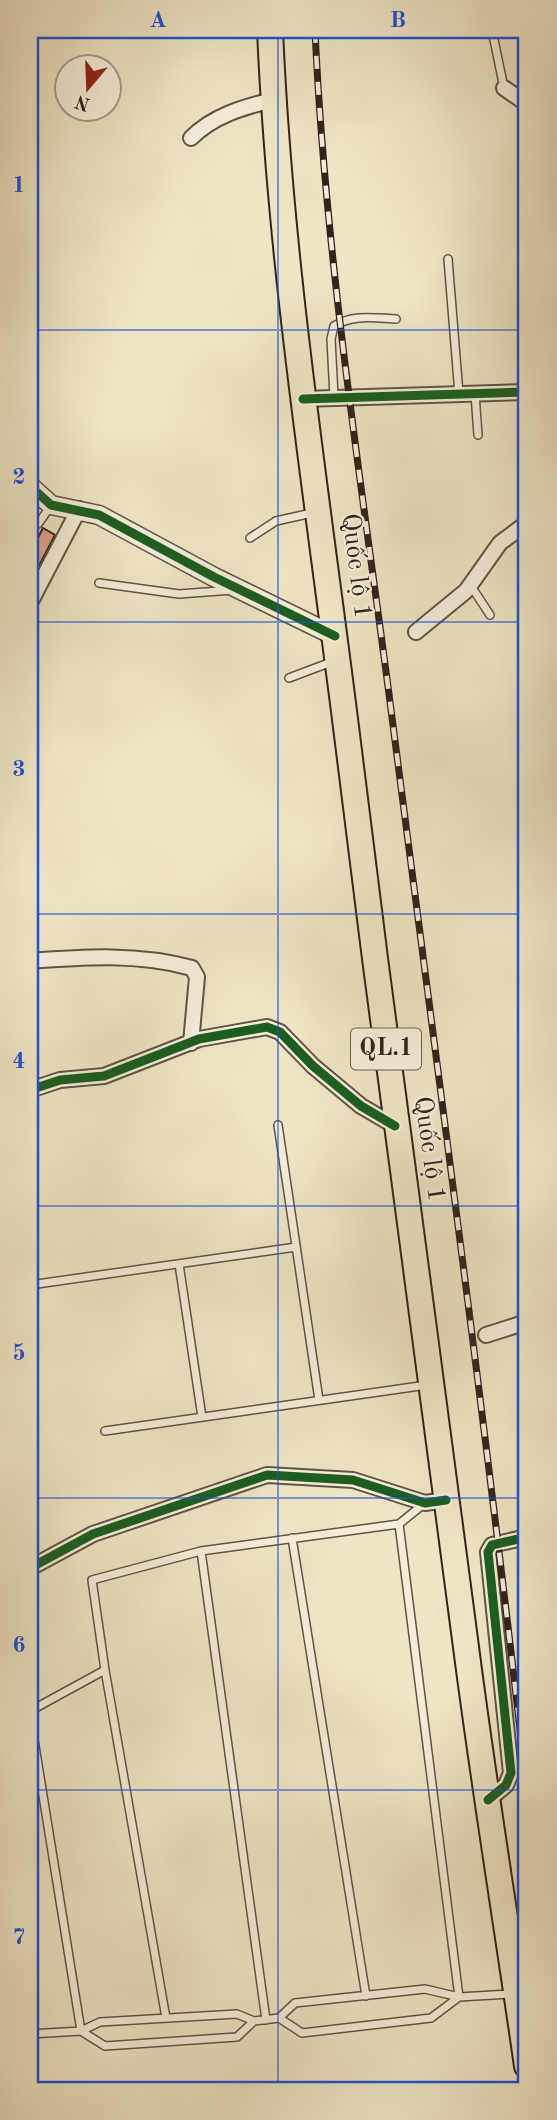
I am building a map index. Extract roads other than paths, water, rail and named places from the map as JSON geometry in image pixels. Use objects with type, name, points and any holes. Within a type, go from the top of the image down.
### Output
[{"type":"highway","name":"Quốc lộ 1","points":[[270,30],[282,225],[395,1126],[431,1384],[436,1501],[488,1800],[527,2066]]},
{"type":"street","points":[[504,88],[527,104]]},
{"type":"street","points":[[191,138],[202,127],[220,117],[273,100]]},
{"type":"street","points":[[303,399],[527,392]]},
{"type":"street","points":[[30,486],[51,505],[79,509],[120,525],[238,589],[336,648]]},
{"type":"street","points":[[30,603],[79,509]]},
{"type":"street","points":[[416,632],[470,585],[500,543],[527,523]]},
{"type":"street","points":[[30,961],[94,956],[164,960],[192,968],[197,977],[191,1043]]},
{"type":"street","points":[[30,1090],[60,1080],[104,1076],[191,1043],[267,1027],[280,1032],[313,1066],[361,1106],[395,1126]]},
{"type":"street","points":[[486,1335],[527,1322]]},
{"type":"street","points":[[30,1568],[93,1534],[267,1475],[353,1480],[436,1501]]},
{"type":"street","points":[[488,1800],[506,1785],[511,1773],[488,1552],[492,1545],[527,1537]]},
{"type":"lane","points":[[492,30],[504,88]]},
{"type":"lane","points":[[448,259],[459,394]]},
{"type":"lane","points":[[334,398],[331,339],[334,326],[342,321],[360,317],[396,319]]},
{"type":"lane","points":[[475,394],[478,435]]},
{"type":"lane","points":[[30,529],[38,524],[51,505]]},
{"type":"lane","points":[[250,538],[276,521],[320,512]]},
{"type":"lane","points":[[99,583],[179,594],[238,589]]},
{"type":"lane","points":[[470,585],[490,615]]},
{"type":"lane","points":[[289,678],[336,648]]},
{"type":"lane","points":[[278,1125],[319,1400]]},
{"type":"lane","points":[[30,1285],[296,1247]]},
{"type":"lane","points":[[179,1264],[202,1417]]},
{"type":"lane","points":[[106,1431],[431,1384]]},
{"type":"lane","points":[[166,2018],[105,1670],[92,1580],[201,1550],[399,1524],[436,1501]]},
{"type":"lane","points":[[399,1524],[459,1997]]},
{"type":"lane","points":[[292,1538],[366,1996]]},
{"type":"lane","points":[[201,1550],[266,2020]]},
{"type":"lane","points":[[80,2031],[30,1713],[105,1670]]},
{"type":"lane","points":[[30,2034],[80,2031],[100,2022],[166,2018],[237,2014],[254,2021],[266,2020],[279,2018],[295,2003],[425,1989],[459,1997],[517,1993]]},
{"type":"lane","points":[[279,2018],[302,2033],[431,2018],[459,1997]]},
{"type":"lane","points":[[80,2031],[105,2046],[237,2037],[254,2021]]},
{"type":"railway","points":[[315,30],[335,280],[495,1517],[527,1791]]}]
